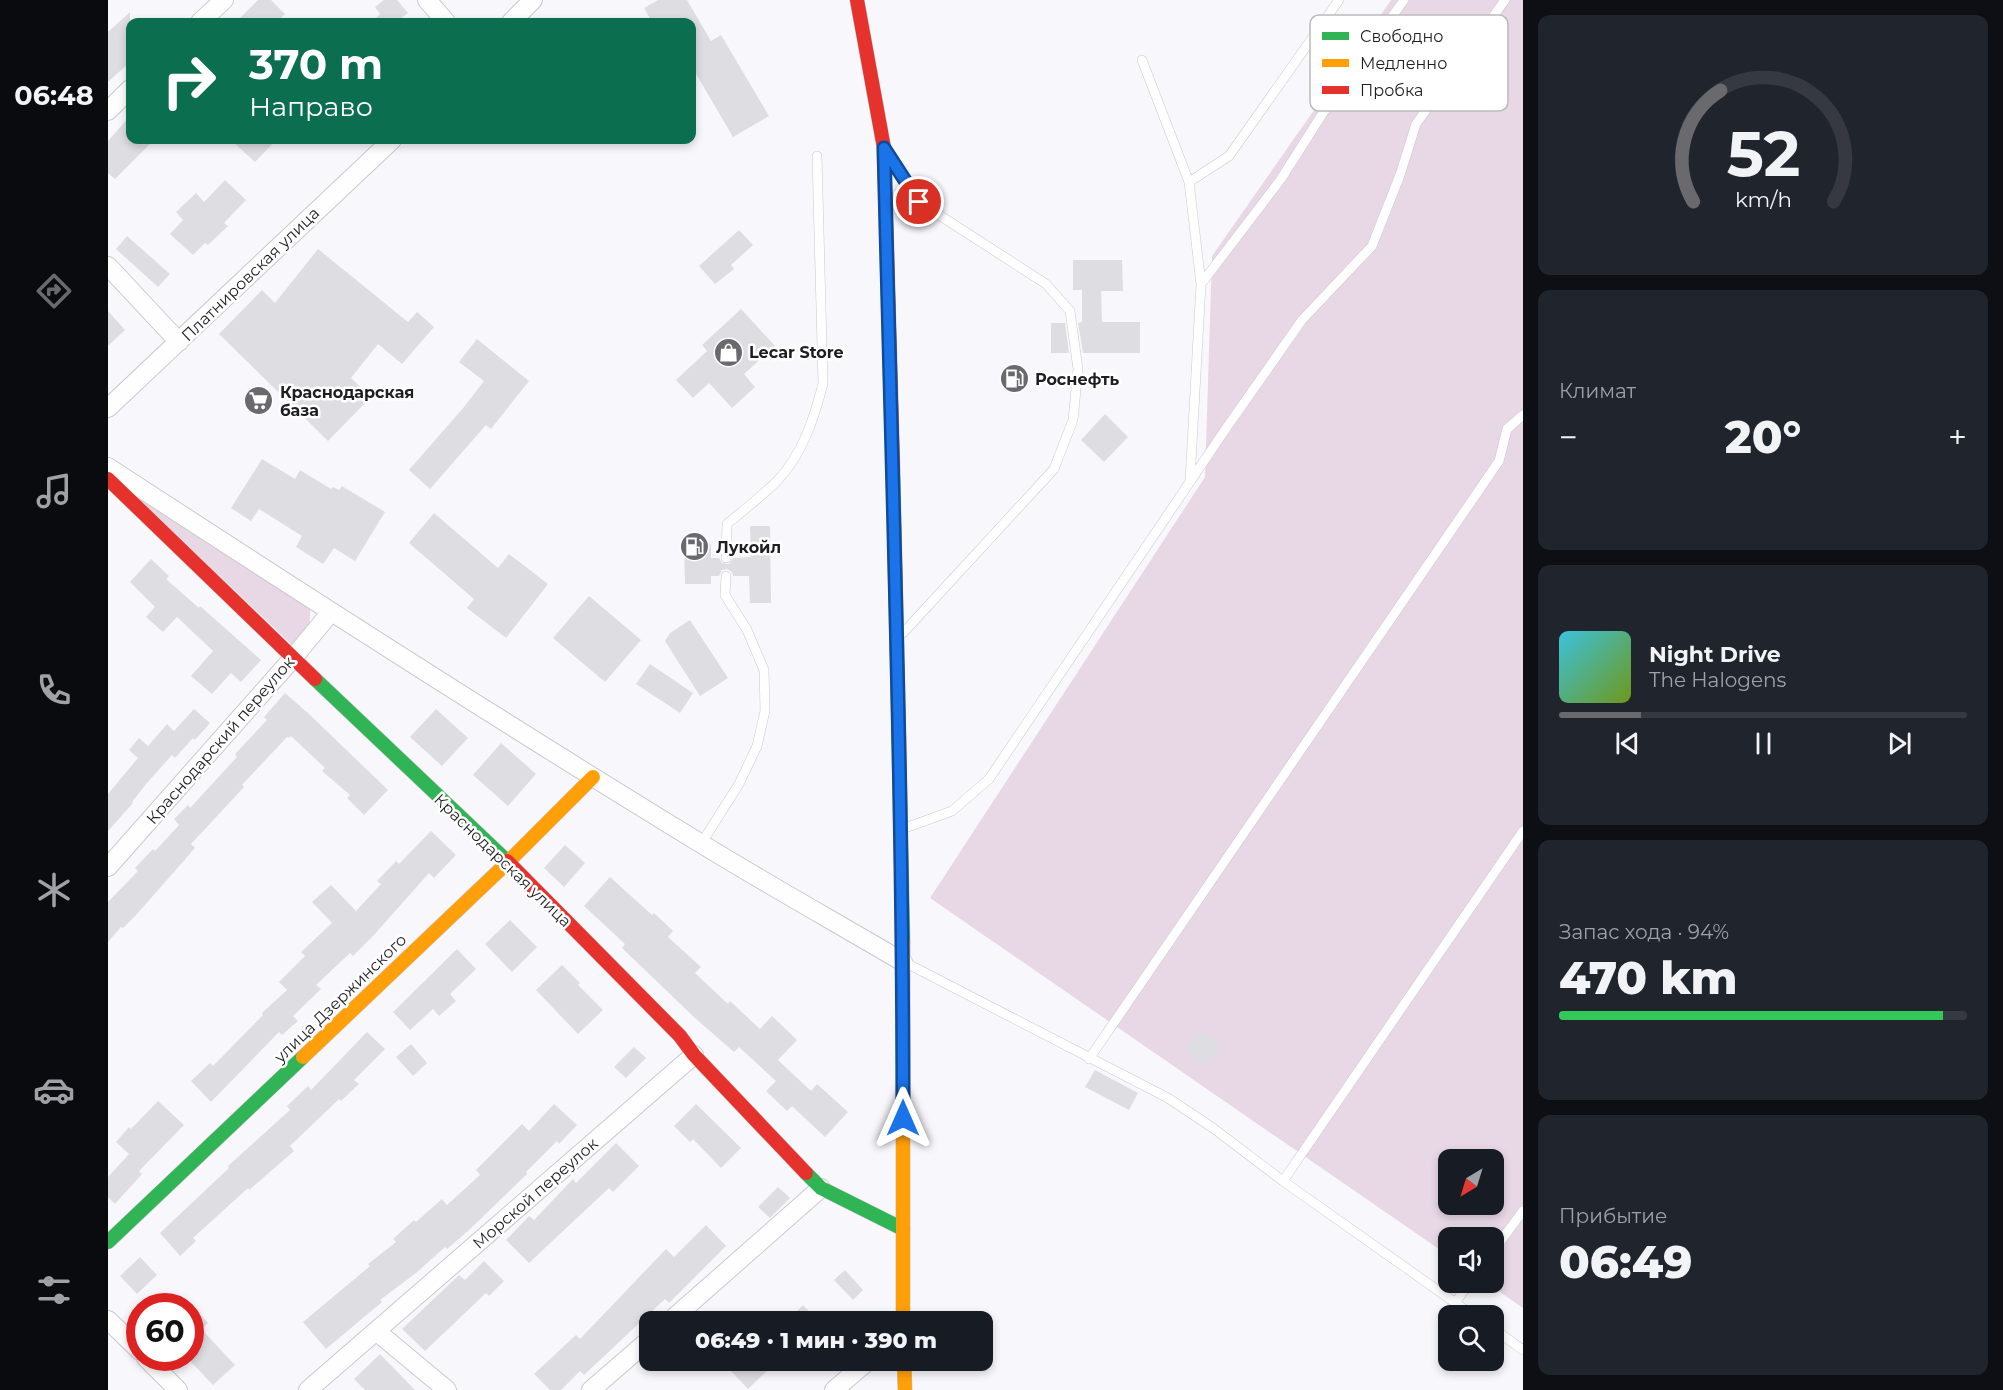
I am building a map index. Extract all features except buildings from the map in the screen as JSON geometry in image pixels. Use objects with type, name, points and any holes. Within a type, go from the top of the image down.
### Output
[{"type":"street","points":[[204,18],[224,0]]},
{"type":"street","points":[[428,0],[443,18]]},
{"type":"street","points":[[515,18],[533,0]]},
{"type":"street","points":[[857,0],[884,148],[903,962],[903,1311]]},
{"type":"street","points":[[108,111],[126,93]]},
{"type":"street","name":"Платнировская улица","points":[[108,408],[388,144]]},
{"type":"street","points":[[108,267],[179,342]]},
{"type":"street","points":[[108,467],[331,612],[593,777],[701,844],[903,962]]},
{"type":"street","name":"Краснодарская улица","points":[[108,478],[508,862],[680,1036],[694,1055],[821,1188],[903,1229]]},
{"type":"street","name":"Краснодарский переулок","points":[[108,867],[331,612]]},
{"type":"street","name":"улица Дзержинского","points":[[108,1242],[508,862],[593,777]]},
{"type":"street","name":"Морской переулок","points":[[308,1390],[694,1055]]},
{"type":"street","points":[[681,1311],[821,1188]]},
{"type":"street","points":[[108,1320],[126,1337]]},
{"type":"street","points":[[376,1331],[447,1390]]},
{"type":"street","points":[[591,1390],[639,1349]]},
{"type":"street","points":[[159,1371],[178,1390]]},
{"type":"street","points":[[834,1390],[856,1371]]},
{"type":"street","points":[[904,1371],[905,1390]]},
{"type":"lane","points":[[1393,15],[1404,0]]},
{"type":"lane","points":[[1494,15],[1505,0]]},
{"type":"lane","points":[[1190,182],[1229,156],[1310,38]]},
{"type":"lane","points":[[1143,60],[1190,182],[1201,284],[1190,482]]},
{"type":"lane","points":[[1201,284],[1281,179],[1325,111]]},
{"type":"lane","points":[[900,830],[952,811],[989,779],[1302,320],[1372,246],[1400,175],[1416,124],[1425,111]]},
{"type":"lane","points":[[884,148],[919,202],[1046,284],[1070,311],[1078,369],[1073,420],[1054,469],[897,639]]},
{"type":"lane","points":[[726,558],[727,524],[778,480],[798,453],[814,415],[823,384],[818,156]]},
{"type":"lane","points":[[1089,1059],[1492,471],[1498,461],[1507,429],[1523,415]]},
{"type":"lane","points":[[701,844],[740,784],[757,746],[765,711],[764,670],[747,630],[725,595],[726,576]]},
{"type":"lane","points":[[1283,1181],[1523,831]]},
{"type":"lane","points":[[903,962],[1168,1098],[1458,1305]]},
{"type":"lane","points":[[1504,1237],[1523,1211]]},
{"type":"lane","points":[[1455,1303],[1462,1293]]},
{"type":"lane","points":[[1504,1336],[1523,1350]]},
{"type":"shaded area","points":[[1391,0],[1523,0],[1523,1308],[1501,1293],[1504,1293],[1504,1227],[1438,1227],[1438,1248],[930,898],[1205,477],[1212,256],[1313,111],[1508,111],[1508,15],[1381,15]]},
{"type":"shaded area","points":[[135,495],[311,602],[309,631],[293,646]]},
{"type":"traffic: fast","points":[[893,470],[903,942]]},
{"type":"traffic: fast","points":[[315,679],[507,861]]},
{"type":"traffic: fast","points":[[108,1242],[303,1057]]},
{"type":"traffic: fast","points":[[806,1173],[821,1188],[903,1229]]},
{"type":"traffic: slow","points":[[303,1057],[508,862],[593,777]]},
{"type":"traffic: slow","points":[[903,942],[903,1311]]},
{"type":"traffic: slow","points":[[904,1371],[905,1390]]},
{"type":"traffic: jam","points":[[857,0],[884,148],[893,470]]},
{"type":"traffic: jam","points":[[108,479],[315,679]]},
{"type":"traffic: jam","points":[[507,861],[680,1036],[694,1055],[806,1173]]},
{"type":"place","name":"Lecar Store","points":[[728,352]]},
{"type":"place","name":"Роснефть","points":[[1014,379]]},
{"type":"place","name":"Краснодарская база","points":[[259,401]]},
{"type":"place","name":"Лукойл","points":[[695,547]]},
{"type":"route","points":[[903,1118],[903,962],[897,639],[884,148],[919,202]]}]
